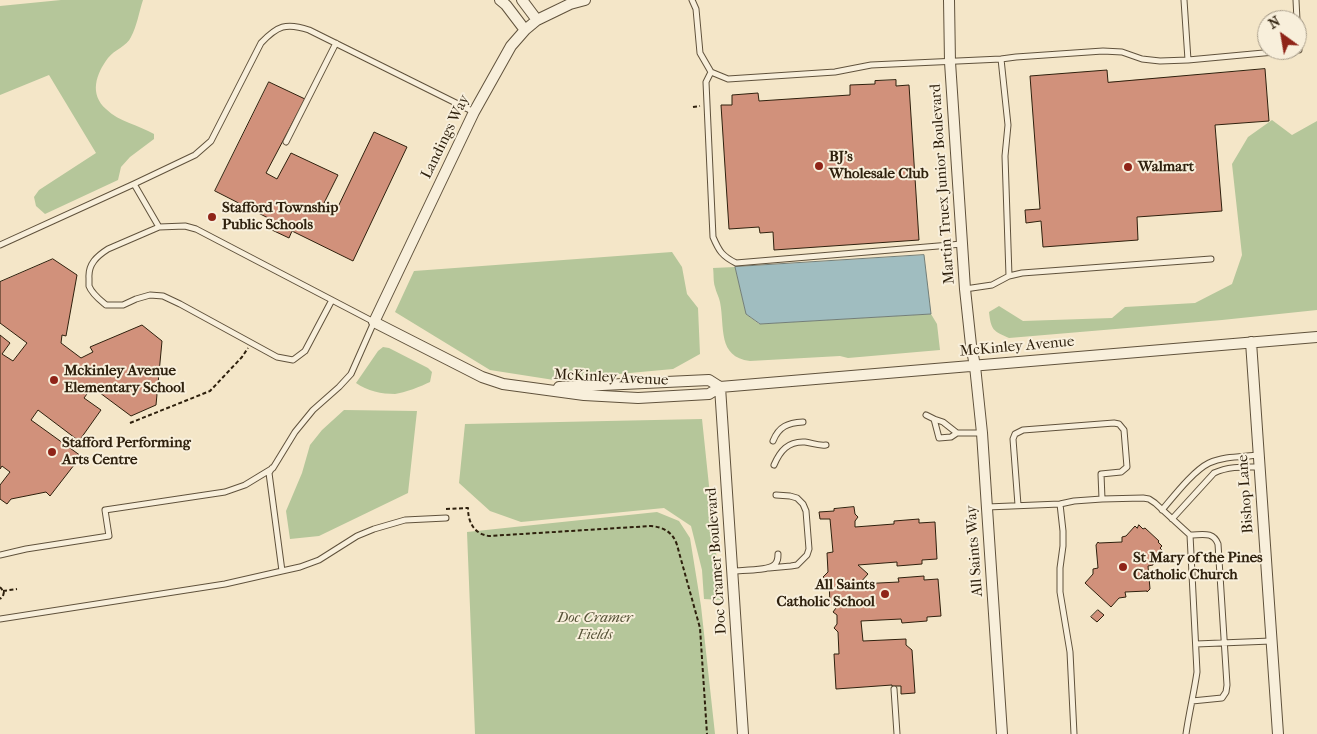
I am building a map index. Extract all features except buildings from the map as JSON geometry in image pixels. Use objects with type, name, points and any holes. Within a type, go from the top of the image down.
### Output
[{"type":"street","points":[[500,0],[525,30]]},
{"type":"street","points":[[522,0],[537,20]]},
{"type":"street","name":"Landings Way","points":[[374,322],[474,112],[511,46],[537,20],[570,4],[585,0]]},
{"type":"street","name":"Martin Truex Junior Boulevard","points":[[949,0],[950,62],[965,289],[975,366]]},
{"type":"street","name":"McKinley Avenue","points":[[374,322],[482,377],[503,384],[584,395],[638,398],[709,394],[720,387],[1317,337]]},
{"type":"street","name":"Bishop Lane","points":[[1251,342],[1278,734]]},
{"type":"street","name":"All Saints Way","points":[[975,366],[988,507],[1002,734]]},
{"type":"street","name":"McKinley Avenue","points":[[527,388],[709,380],[720,387]]},
{"type":"street","name":"Doc Cramer Boulevard","points":[[720,387],[743,734]]},
{"type":"lane","points":[[692,0],[696,9],[700,53],[711,72],[728,80],[835,72],[871,65],[1001,59],[1103,51],[1122,52],[1142,59],[1160,61],[1257,54]]},
{"type":"lane","points":[[1184,0],[1188,60]]},
{"type":"lane","points":[[0,245],[195,155],[211,141],[261,43],[271,32],[284,26],[296,25],[309,30],[474,112]]},
{"type":"lane","points":[[286,142],[336,43]]},
{"type":"lane","points":[[1001,59],[1008,125],[1005,156],[1009,276]]},
{"type":"lane","points":[[711,72],[706,82],[712,237],[718,249],[726,258],[736,263],[962,244]]},
{"type":"lane","points":[[134,184],[158,227]]},
{"type":"lane","points":[[282,571],[269,473],[295,432],[313,410],[339,387],[350,374],[374,322],[332,300],[196,229],[185,226],[158,227],[108,248],[92,262],[88,272],[89,286],[106,305],[122,305],[150,295],[163,296],[278,357],[292,360],[305,351],[332,300]]},
{"type":"lane","points":[[965,289],[992,285],[1009,276],[1022,273],[1212,259]]},
{"type":"lane","points":[[926,415],[944,422],[957,433]]},
{"type":"lane","points":[[934,419],[939,438],[951,437],[957,433],[982,433]]},
{"type":"lane","points":[[773,441],[776,433],[783,427],[791,423],[803,422]]},
{"type":"lane","points":[[1018,505],[1013,439],[1017,432],[1022,430],[1117,424],[1124,433],[1127,467],[1121,472],[1101,474],[1102,499]]},
{"type":"lane","points":[[774,465],[779,454],[794,443],[804,442],[820,446],[826,445]]},
{"type":"lane","points":[[1162,510],[1198,470],[1208,464],[1228,458],[1259,455]]},
{"type":"lane","points":[[1172,519],[1214,473],[1222,469],[1260,467]]},
{"type":"lane","points":[[0,555],[109,536],[105,510],[224,492],[245,485],[273,468]]},
{"type":"lane","points":[[733,571],[797,565],[807,555],[809,549],[806,511],[803,504],[797,498],[776,495]]},
{"type":"lane","points":[[988,507],[1143,498],[1149,500],[1162,510],[1190,536],[1197,672],[1186,734]]},
{"type":"lane","points":[[1060,504],[1063,538],[1060,592],[1070,652],[1074,734]]},
{"type":"lane","points":[[0,619],[225,584],[300,567],[319,560],[357,536],[404,520],[446,518]]},
{"type":"lane","points":[[1190,536],[1211,535],[1217,542],[1227,685],[1224,696],[1217,699],[1192,701]]},
{"type":"lane","points":[[769,568],[778,560],[778,554]]},
{"type":"lane","points":[[1196,644],[1271,641]]},
{"type":"lane","points":[[894,689],[897,734]]},
{"type":"path","points":[[130,423],[210,391],[242,357],[251,343]]},
{"type":"path","points":[[446,509],[468,508],[469,519],[474,528],[480,533],[489,536],[650,526],[661,527],[673,535],[700,628],[707,734]]},
{"type":"path","points":[[0,587],[4,591]]},
{"type":"path","points":[[4,591],[17,589]]},
{"type":"path","points":[[0,599],[4,591]]},
{"type":"green space","points":[[61,0],[143,0],[131,37],[104,64],[98,77],[96,90],[97,97],[106,109],[123,120],[154,134],[154,139],[130,157],[121,167],[118,180],[45,214],[36,206],[34,197],[39,190],[96,153],[49,75],[0,95],[0,6]]},
{"type":"green space","points":[[1272,120],[1292,135],[1317,121],[1317,310],[1009,338],[999,334],[994,329],[989,312],[999,306],[1023,321],[1112,318],[1125,307],[1195,303],[1232,284],[1242,255],[1232,164],[1248,137]]},
{"type":"green space","points":[[672,252],[682,267],[687,294],[698,308],[700,354],[673,369],[554,380],[490,370],[395,312],[414,271]]},
{"type":"green space","points":[[735,267],[746,314],[759,324],[931,314],[937,324],[940,350],[848,358],[840,356],[750,361],[739,358],[732,354],[724,339],[720,302],[714,285],[713,268]]},
{"type":"green space","points":[[383,347],[389,348],[428,368],[432,372],[430,382],[395,394],[375,392],[356,383],[378,351]]},
{"type":"green space","points":[[344,410],[417,411],[408,493],[319,536],[290,539],[286,511],[302,473],[310,445],[322,430]]},
{"type":"green space","points":[[702,419],[721,600],[704,599],[702,570],[691,526],[664,508],[521,522],[490,511],[459,483],[465,424]]},
{"type":"green space","name":"Doc Cramer Fields","points":[[657,512],[679,521],[690,538],[701,606],[715,734],[475,734],[467,532]]},
{"type":"water","points":[[924,255],[931,314],[760,324],[746,314],[735,267]]},
{"type":"place","name":"BJ's Wholesale Club","points":[[819,166]]},
{"type":"place","name":"Walmart","points":[[1128,167]]},
{"type":"place","name":"Stafford Township Public Schools","points":[[212,217]]},
{"type":"place","name":"Mckinley Avenue Elementary School","points":[[54,380]]},
{"type":"place","name":"Stafford Performing Arts Centre","points":[[52,452]]},
{"type":"place","name":"St Mary of the Pines Catholic Church","points":[[1123,567]]},
{"type":"place","name":"All Saints Catholic School","points":[[885,594]]}]
